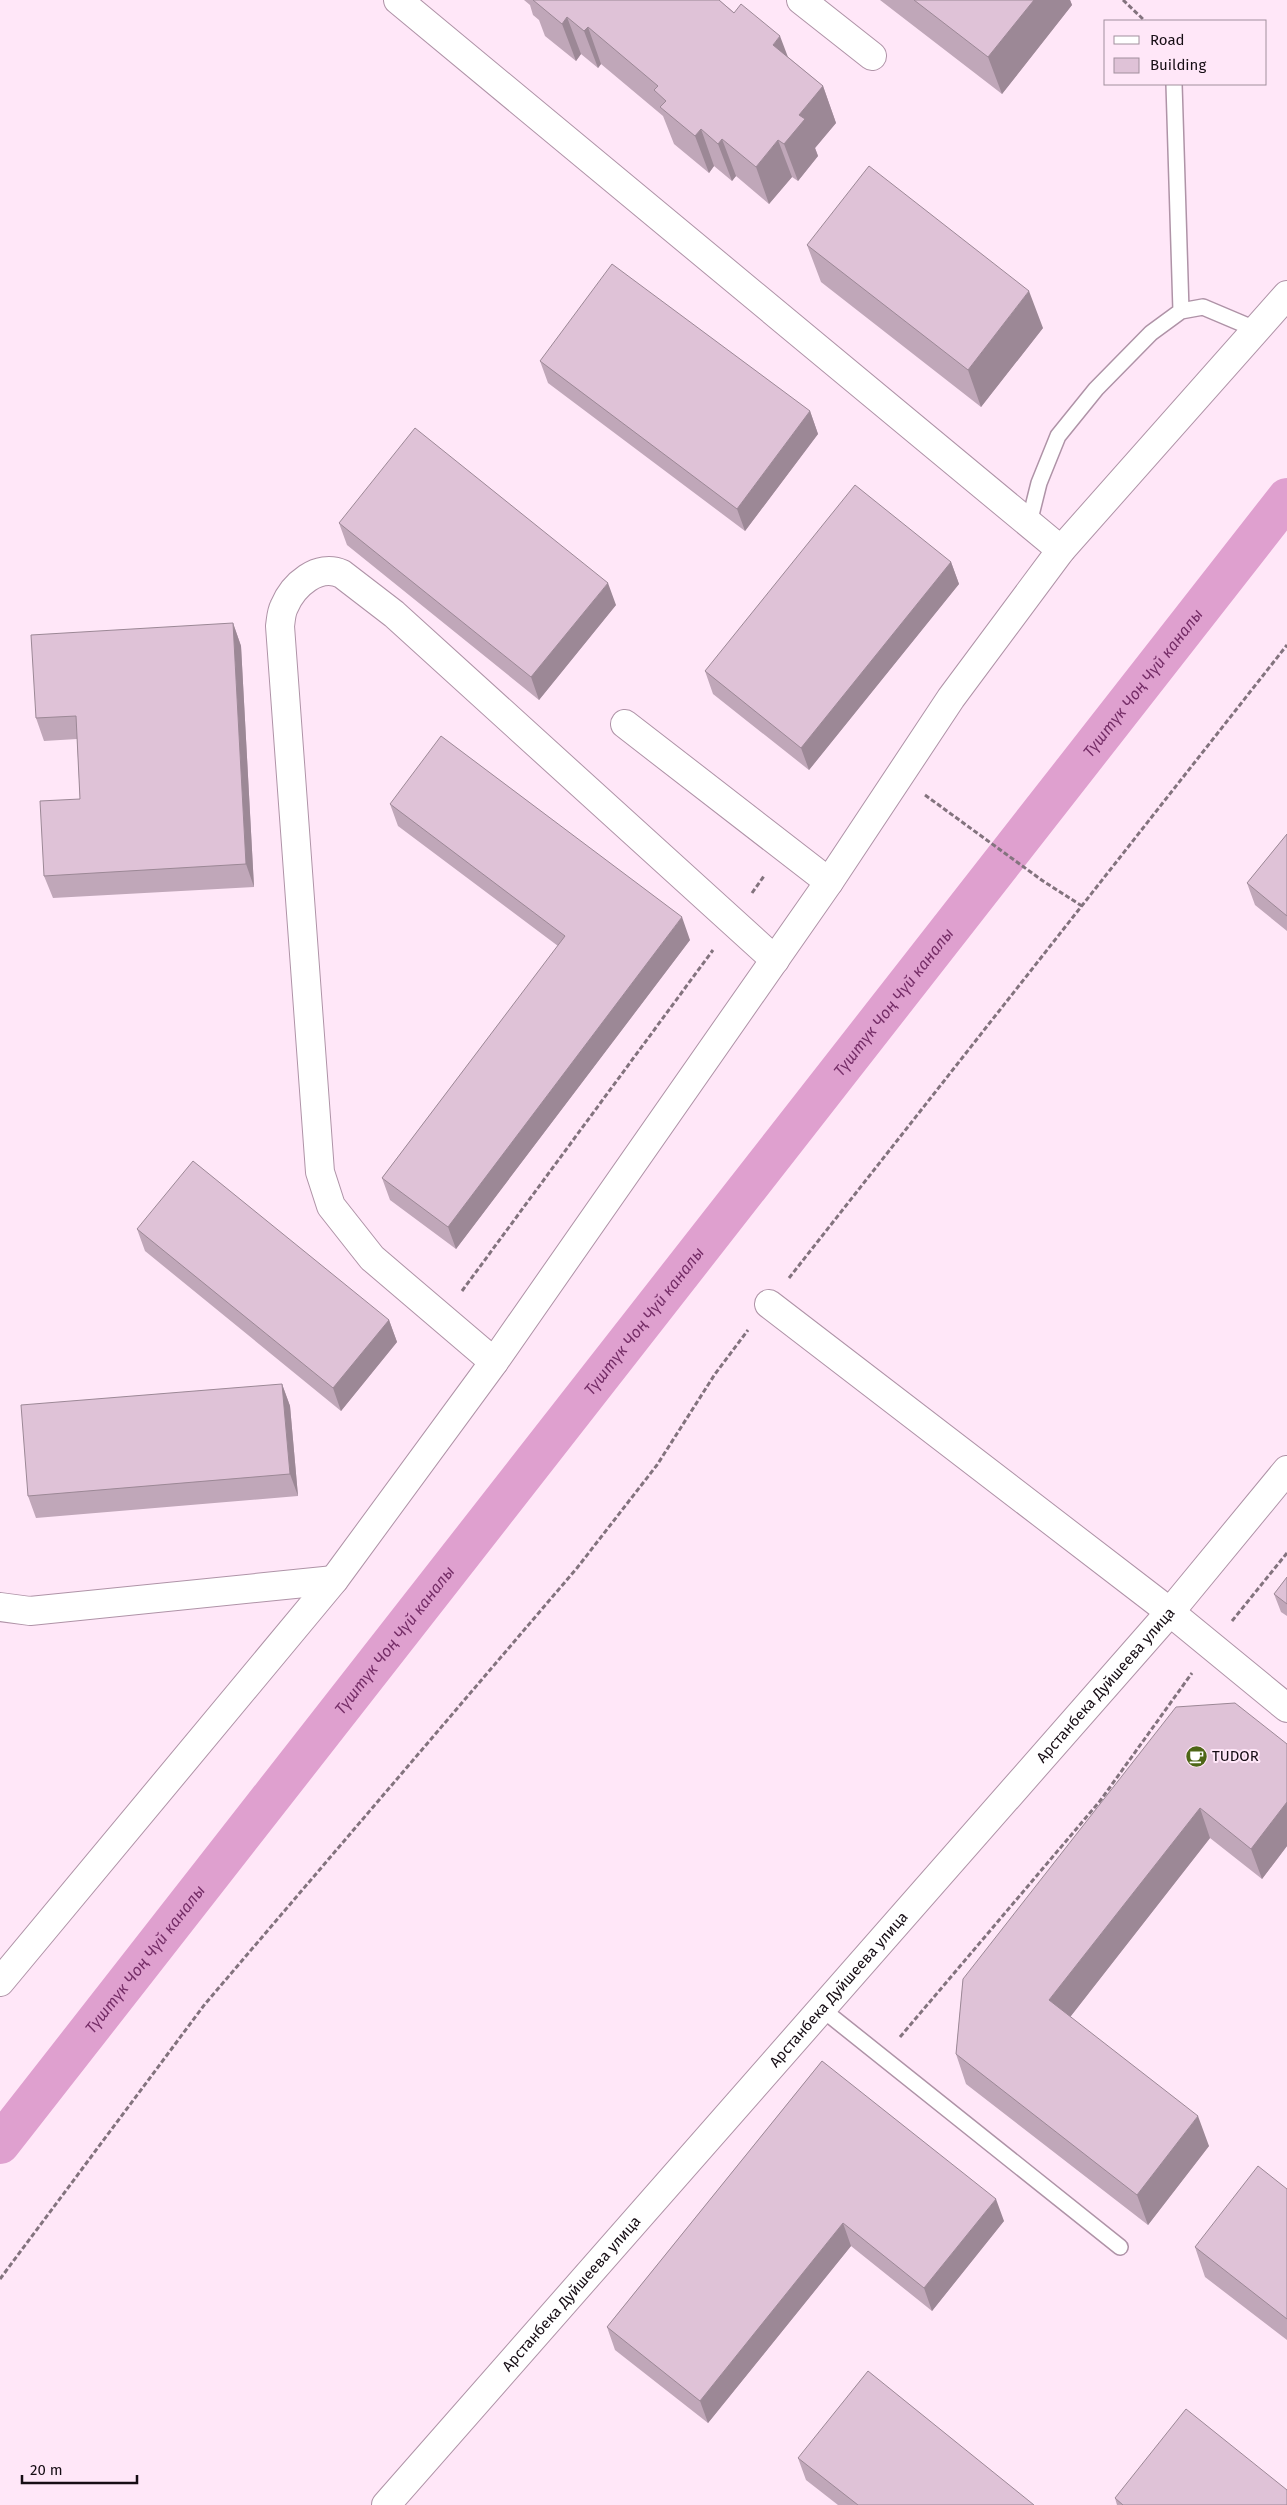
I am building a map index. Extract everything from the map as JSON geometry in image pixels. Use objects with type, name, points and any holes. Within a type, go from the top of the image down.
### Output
[{"type":"street","points":[[398,0],[1061,550]]},
{"type":"street","points":[[801,0],[872,56]]},
{"type":"street","points":[[0,1982],[334,1580],[494,1362],[830,882],[951,698],[1061,550],[1287,295]]},
{"type":"street","points":[[494,1362],[372,1258],[331,1206],[320,1172],[280,626],[284,607],[295,589],[315,573],[335,571],[342,574],[394,614],[775,960]]},
{"type":"street","points":[[626,724],[830,882]]},
{"type":"street","points":[[769,1304],[1170,1612],[1287,1708]]},
{"type":"street","name":"Арстанбека Дуйшеева улица","points":[[386,2505],[1170,1612],[1287,1470]]},
{"type":"street","points":[[0,1607],[30,1610],[334,1580]]},
{"type":"lane","points":[[1174,85],[1181,311]]},
{"type":"lane","points":[[1029,524],[1039,484],[1058,436],[1130,352],[1151,333],[1181,311],[1204,307],[1255,329]]},
{"type":"lane","points":[[822,2009],[1120,2247]]},
{"type":"path","points":[[1123,0],[1144,20]]},
{"type":"path","points":[[0,2279],[204,2004],[577,1568],[657,1465],[715,1374],[1287,646]]},
{"type":"path","points":[[900,776],[1043,881],[1082,906]]},
{"type":"path","points":[[442,1318],[733,922],[784,846]]},
{"type":"path","points":[[883,2057],[1100,1801],[1211,1647],[1287,1553]]},
{"type":"building","points":[[533,0],[719,0],[734,13],[741,4],[780,36],[773,45],[823,86],[799,115],[805,119],[784,144],[778,140],[756,167],[722,139],[718,144],[701,129],[695,136],[660,107],[666,101],[654,90],[658,86],[588,27],[584,31],[567,17],[562,24]]},
{"type":"building","points":[[914,0],[1034,0],[988,57]]},
{"type":"building","points":[[869,166],[1029,291],[968,370],[807,245]]},
{"type":"building","points":[[612,264],[810,411],[737,509],[540,361]]},
{"type":"building","points":[[415,428],[608,583],[531,677],[339,523]]},
{"type":"building","points":[[855,485],[951,562],[801,748],[705,671]]},
{"type":"building","points":[[233,623],[246,864],[44,876],[40,801],[80,799],[76,716],[36,718],[31,635]]},
{"type":"building","points":[[441,736],[682,917],[448,1227],[382,1178],[565,936],[390,804]]},
{"type":"building","points":[[1287,834],[1287,916],[1247,883]]},
{"type":"building","points":[[193,1161],[389,1320],[333,1388],[137,1229]]},
{"type":"building","points":[[282,1384],[290,1474],[28,1496],[21,1405]]},
{"type":"building","points":[[1287,1577],[1287,1604],[1274,1594]]},
{"type":"building","points":[[1235,1703],[1287,1744],[1287,1802],[1251,1849],[1200,1808],[1049,2000],[1198,2116],[1137,2195],[956,2054],[963,1979],[1176,1707]]},
{"type":"building","points":[[822,2061],[996,2199],[924,2288],[843,2223],[700,2401],[607,2327]]},
{"type":"building","points":[[1258,2166],[1287,2189],[1287,2319],[1195,2247]]},
{"type":"building","points":[[868,2371],[1034,2505],[858,2505],[798,2458]]},
{"type":"building","points":[[1186,2409],[1287,2490],[1287,2505],[1123,2505],[1115,2498]]},
{"type":"waterway","name":"Түштүк Чоң Чүй каналы","points":[[0,2144],[1287,498]]},
{"type":"place","name":"TUDOR","points":[[1196,1756]]}]
